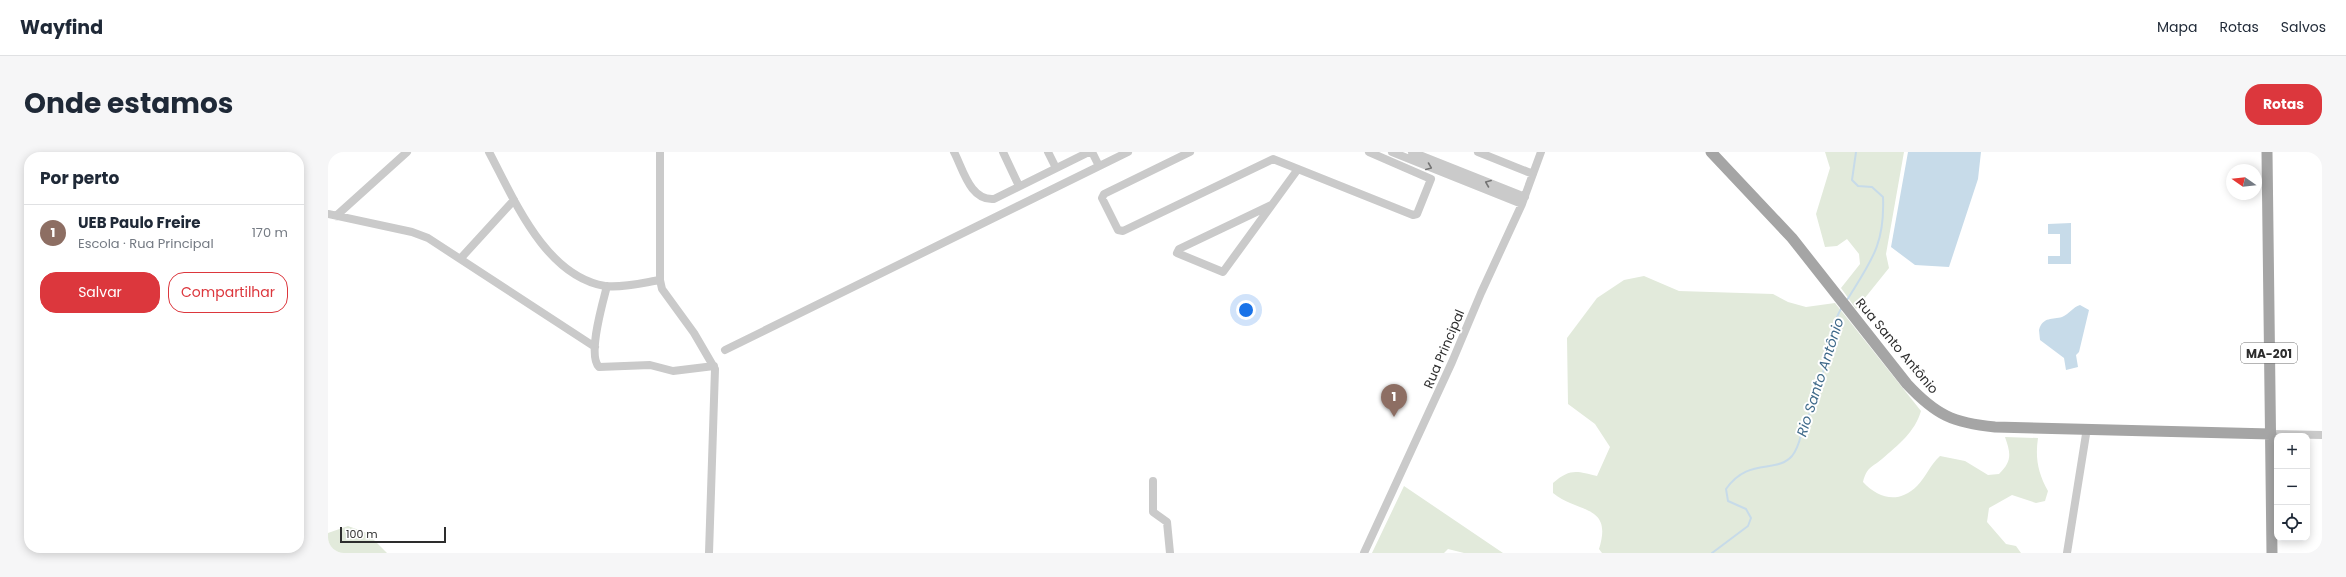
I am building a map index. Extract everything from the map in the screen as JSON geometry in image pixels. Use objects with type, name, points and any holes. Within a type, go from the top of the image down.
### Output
[{"type":"main road","name":"Rua Santo Antônio","points":[[1711,152],[1792,238],[1907,384],[1926,404],[1943,415],[1960,422],[1989,426],[2270,434]]},
{"type":"main road","name":"MA-201","points":[[2267,152],[2272,553]]},
{"type":"street","points":[[332,215],[407,152]]},
{"type":"street","points":[[489,152],[525,222],[549,252],[582,278],[607,286],[660,280]]},
{"type":"street","points":[[660,152],[660,280],[667,298],[694,333],[714,366],[716,377],[712,430],[709,553]]},
{"type":"street","points":[[954,152],[972,189],[981,197],[994,198],[1089,152]]},
{"type":"street","points":[[1003,152],[1019,186]]},
{"type":"street","points":[[1048,152],[1056,168]]},
{"type":"street","points":[[1092,152],[1099,166]]},
{"type":"street","points":[[725,350],[1128,152]]},
{"type":"street","points":[[1190,152],[1104,194],[1102,198],[1118,230],[1123,231],[1273,159],[1413,215],[1417,214],[1431,179],[1369,152]]},
{"type":"street","points":[[1392,152],[1523,201]]},
{"type":"street","points":[[1412,152],[1523,201]]},
{"type":"street","points":[[1478,152],[1533,174]]},
{"type":"street","name":"Rua Principal","points":[[1364,553],[1449,369],[1484,286],[1523,201],[1541,152]]},
{"type":"street","points":[[1271,205],[1179,249],[1177,253],[1223,272],[1298,169]]},
{"type":"street","points":[[461,258],[514,200]]},
{"type":"street","points":[[332,215],[412,232],[428,238],[461,258],[595,347]]},
{"type":"street","points":[[607,286],[595,347],[596,365],[602,368],[650,365],[673,371],[714,366]]},
{"type":"street","points":[[2067,553],[2087,428]]},
{"type":"street","points":[[2270,434],[2322,435]]},
{"type":"street","points":[[1153,481],[1153,512],[1167,522],[1170,553]]},
{"type":"green space","points":[[1825,152],[1904,152],[1886,254],[1889,268],[1856,309],[1841,288],[1860,264],[1859,254],[1847,239],[1837,246],[1825,247],[1816,214],[1830,168]]},
{"type":"green space","points":[[1644,276],[1679,291],[1773,294],[1788,302],[1806,307],[1835,303],[1921,411],[1915,425],[1905,438],[1866,473],[1863,482],[1869,488],[1882,495],[1896,497],[1910,492],[1917,486],[1933,463],[1940,456],[1965,461],[1988,475],[1999,474],[2006,465],[2009,457],[2005,437],[2038,438],[2038,465],[2048,491],[2045,501],[2036,503],[2012,495],[1989,508],[1987,522],[2006,544],[2016,546],[2021,553],[1602,553],[1599,549],[1602,535],[1601,524],[1597,517],[1591,512],[1563,500],[1553,493],[1553,483],[1569,473],[1579,472],[1597,476],[1610,447],[1595,424],[1568,404],[1567,338],[1597,298],[1624,280]]},
{"type":"green space","points":[[1404,486],[1503,553],[1464,553],[1448,549],[1444,553],[1372,553]]},
{"type":"green space","points":[[348,526],[367,533],[387,553],[328,553],[328,533]]},
{"type":"water","points":[[1908,152],[1981,152],[1978,179],[1949,267],[1915,265],[1891,247]]},
{"type":"water","points":[[2071,223],[2071,264],[2048,264],[2048,256],[2060,256],[2060,234],[2048,234],[2048,224]]},
{"type":"water","points":[[2080,305],[2089,310],[2079,352],[2076,355],[2078,367],[2066,370],[2064,358],[2040,340],[2039,330],[2043,322],[2049,319],[2062,317]]},
{"type":"waterway","name":"Rio Santo Antônio","points":[[1847,300],[1875,252],[1882,228],[1883,214],[1883,197],[1872,187],[1858,186],[1852,180],[1856,152]]},
{"type":"waterway","name":"Rio Santo Antônio","points":[[1712,553],[1748,526],[1751,518],[1746,509],[1728,501],[1726,489],[1734,479],[1752,469],[1778,464],[1785,461],[1792,456],[1797,448],[1804,425],[1818,395],[1830,339],[1842,307]]},
{"type":"place","name":"UEB Paulo Freire","points":[[1394,417]]}]
